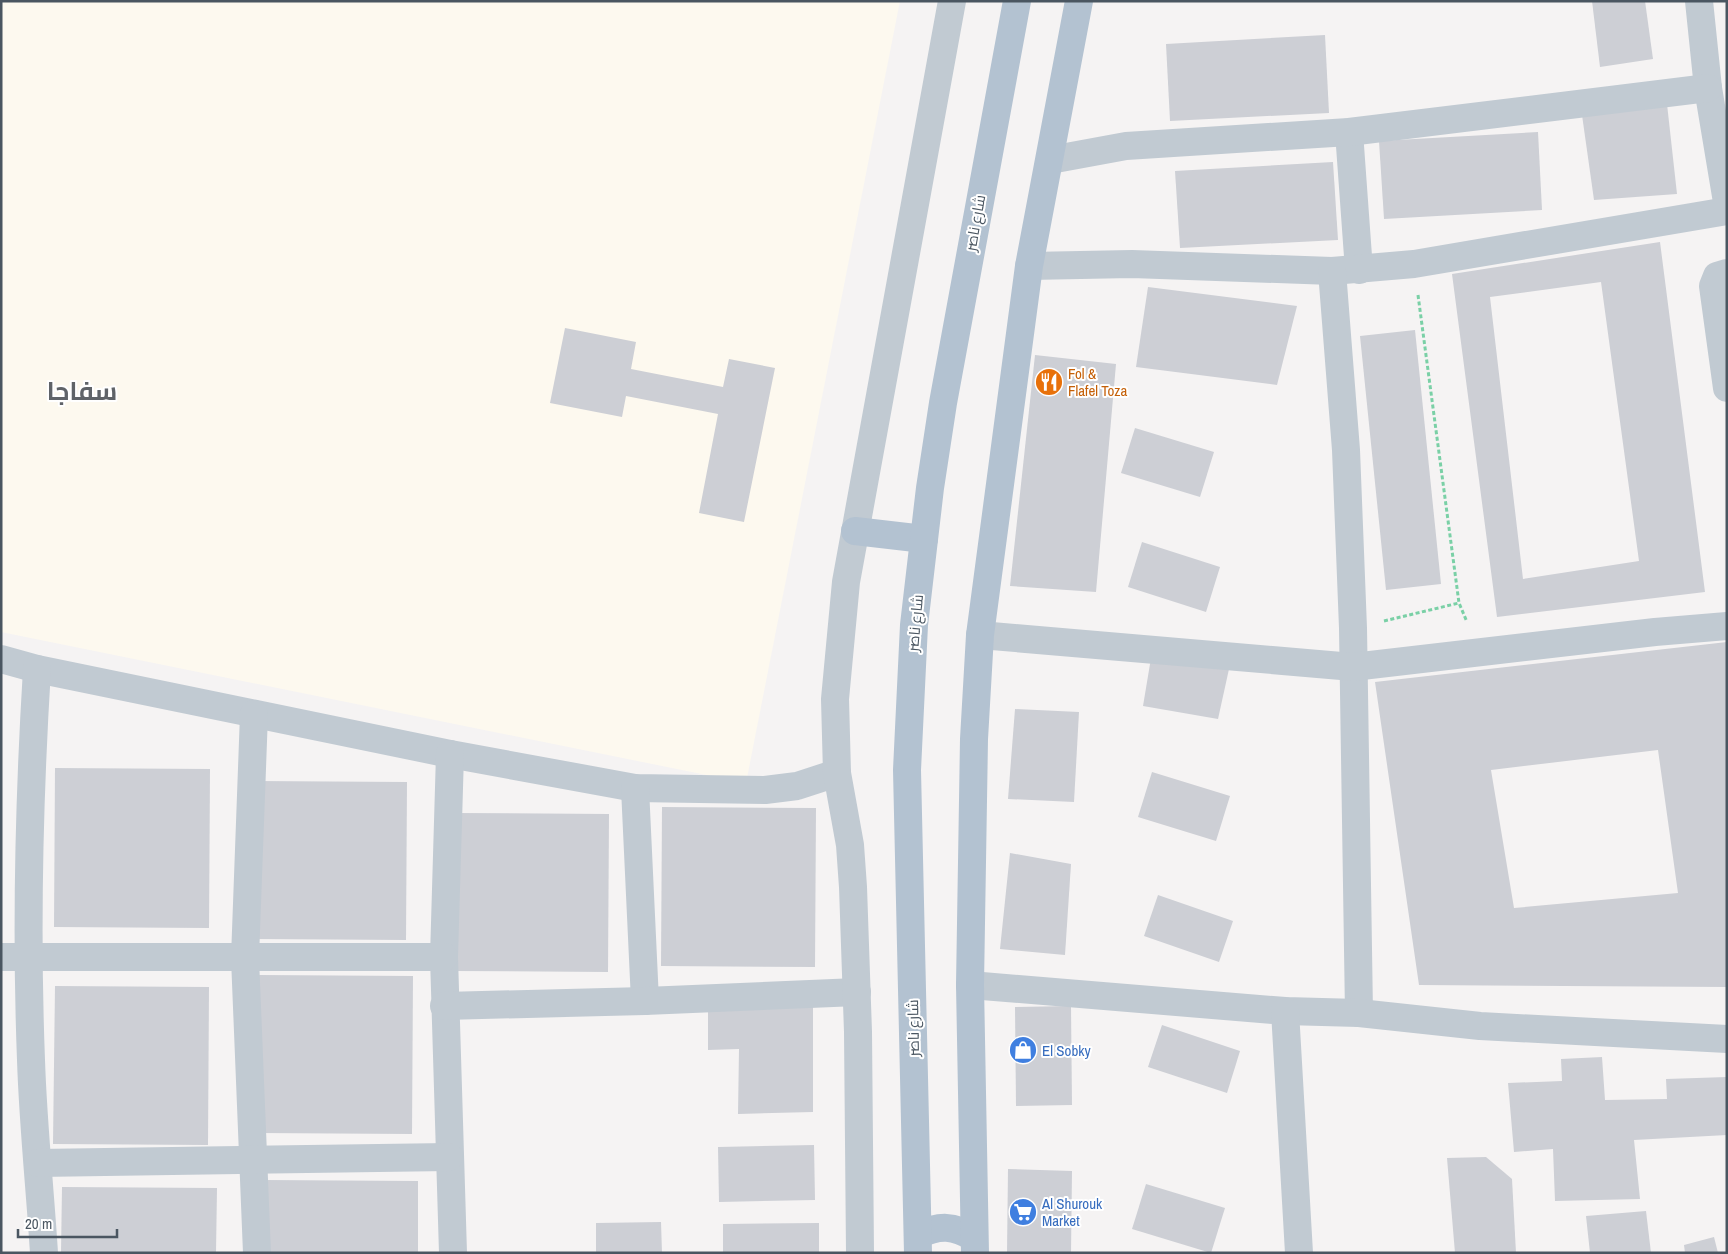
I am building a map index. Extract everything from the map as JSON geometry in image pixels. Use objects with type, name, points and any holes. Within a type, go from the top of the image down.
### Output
[{"type":"main road","name":"شارع ناصر","points":[[918,1244],[907,770],[914,625],[924,539],[945,394],[1017,1]]},
{"type":"main road","points":[[974,1245],[970,985],[974,739],[980,635],[1029,266],[1079,1]]},
{"type":"main road","points":[[855,531],[924,539]]},
{"type":"main road","points":[[918,1244],[931,1228],[947,1227],[962,1230],[974,1245]]},
{"type":"street","points":[[860,1253],[857,992],[850,845],[837,773],[835,698],[846,582],[952,1]]},
{"type":"street","points":[[1699,1],[1708,88],[1727,202]]},
{"type":"street","points":[[1050,160],[1126,146],[1349,132],[1708,88]]},
{"type":"street","points":[[1349,132],[1359,270]]},
{"type":"street","points":[[1029,266],[1132,264],[1332,272],[1359,270],[1414,264],[1727,211]]},
{"type":"street","points":[[1332,272],[1346,450],[1353,628],[1359,1013]]},
{"type":"street","points":[[1727,273],[1717,276],[1713,286],[1727,388]]},
{"type":"street","points":[[980,635],[1353,667],[1655,632],[1727,626]]},
{"type":"street","points":[[1,660],[450,754],[635,788],[765,790],[797,786],[837,773]]},
{"type":"street","points":[[37,669],[30,786],[29,957],[31,1061],[44,1253]]},
{"type":"street","points":[[254,714],[245,958],[257,1253]]},
{"type":"street","points":[[450,754],[444,1006],[453,1253]]},
{"type":"street","points":[[635,788],[645,1001]]},
{"type":"street","points":[[1,957],[444,957]]},
{"type":"street","points":[[970,985],[1285,1011],[1359,1013],[1480,1026],[1727,1039]]},
{"type":"street","points":[[444,1006],[645,1001],[857,992]]},
{"type":"street","points":[[1285,1011],[1299,1253]]},
{"type":"street","points":[[38,1163],[254,1158],[449,1157]]},
{"type":"path","points":[[1353,628],[1459,603],[1414,264]]},
{"type":"shaded area","points":[[1,1],[900,1],[746,783],[1,632]]},
{"type":"building","points":[[1592,1],[1645,1],[1653,59],[1600,67]]},
{"type":"building","points":[[1325,35],[1329,113],[1170,121],[1166,44]]},
{"type":"building","points":[[1667,104],[1677,194],[1594,200],[1582,115]]},
{"type":"building","points":[[1538,132],[1542,210],[1384,219],[1379,141]]},
{"type":"building","points":[[1333,162],[1338,240],[1180,248],[1175,171]]},
{"type":"building","points":[[1660,242],[1705,592],[1497,617],[1452,274]],"holes":[[[1601,282],[1639,561],[1523,579],[1490,297]]]},
{"type":"building","points":[[1148,287],[1297,306],[1277,385],[1136,367]]},
{"type":"building","points":[[565,328],[636,342],[631,369],[723,387],[729,359],[775,368],[744,522],[699,513],[718,414],[626,396],[622,417],[550,403]]},
{"type":"building","points":[[1415,330],[1441,584],[1386,590],[1360,336]]},
{"type":"building","points":[[1035,355],[1116,364],[1096,592],[1010,586]]},
{"type":"building","points":[[1135,428],[1214,452],[1200,497],[1121,473]]},
{"type":"building","points":[[1142,542],[1220,567],[1206,612],[1128,587]]},
{"type":"building","points":[[1727,642],[1727,987],[1419,985],[1375,682]],"holes":[[[1658,750],[1678,893],[1514,908],[1491,770]]]},
{"type":"building","points":[[1151,658],[1229,669],[1218,719],[1143,706]]},
{"type":"building","points":[[1015,709],[1079,712],[1074,802],[1008,799]]},
{"type":"building","points":[[55,768],[210,769],[209,928],[54,927]]},
{"type":"building","points":[[1152,772],[1230,796],[1216,841],[1138,817]]},
{"type":"building","points":[[253,781],[407,782],[406,940],[252,939]]},
{"type":"building","points":[[662,807],[816,808],[815,967],[661,966]]},
{"type":"building","points":[[455,813],[609,814],[608,972],[453,971]]},
{"type":"building","points":[[1010,853],[1071,864],[1065,955],[1000,949]]},
{"type":"building","points":[[1158,895],[1233,921],[1219,962],[1144,936]]},
{"type":"building","points":[[259,975],[413,976],[412,1134],[258,1133]]},
{"type":"building","points":[[55,986],[209,987],[208,1145],[53,1144]]},
{"type":"building","points":[[708,1001],[813,1001],[813,1112],[738,1114],[739,1049],[708,1050]]},
{"type":"building","points":[[1071,1006],[1072,1105],[1016,1106],[1015,1007]]},
{"type":"building","points":[[1162,1025],[1240,1051],[1227,1093],[1148,1067]]},
{"type":"building","points":[[1602,1057],[1605,1100],[1667,1099],[1666,1079],[1727,1077],[1727,1135],[1634,1140],[1640,1199],[1555,1201],[1553,1149],[1514,1152],[1508,1083],[1562,1081],[1561,1059]]},
{"type":"building","points":[[814,1145],[815,1200],[719,1202],[718,1147]]},
{"type":"building","points":[[1486,1157],[1512,1179],[1516,1253],[1455,1253],[1447,1158]]},
{"type":"building","points":[[1008,1169],[1072,1171],[1071,1253],[1007,1253]]},
{"type":"building","points":[[264,1180],[418,1181],[418,1253],[263,1253]]},
{"type":"building","points":[[1146,1184],[1225,1208],[1211,1253],[1132,1229]]},
{"type":"building","points":[[62,1187],[217,1188],[216,1253],[61,1253]]},
{"type":"building","points":[[1646,1211],[1651,1253],[1590,1253],[1586,1216]]},
{"type":"building","points":[[661,1222],[662,1253],[596,1253],[596,1223]]},
{"type":"building","points":[[819,1223],[819,1253],[723,1253],[723,1224]]},
{"type":"building","points":[[1714,1237],[1718,1253],[1685,1253],[1684,1245]]},
{"type":"place","name":"Fol & Flafel Toza","points":[[1049,382]]},
{"type":"place","name":"El Sobky","points":[[1023,1050]]},
{"type":"place","name":"Al Shurouk Market","points":[[1023,1212]]},
{"type":"district","name":"سفاجا","points":[[82,391]]}]
